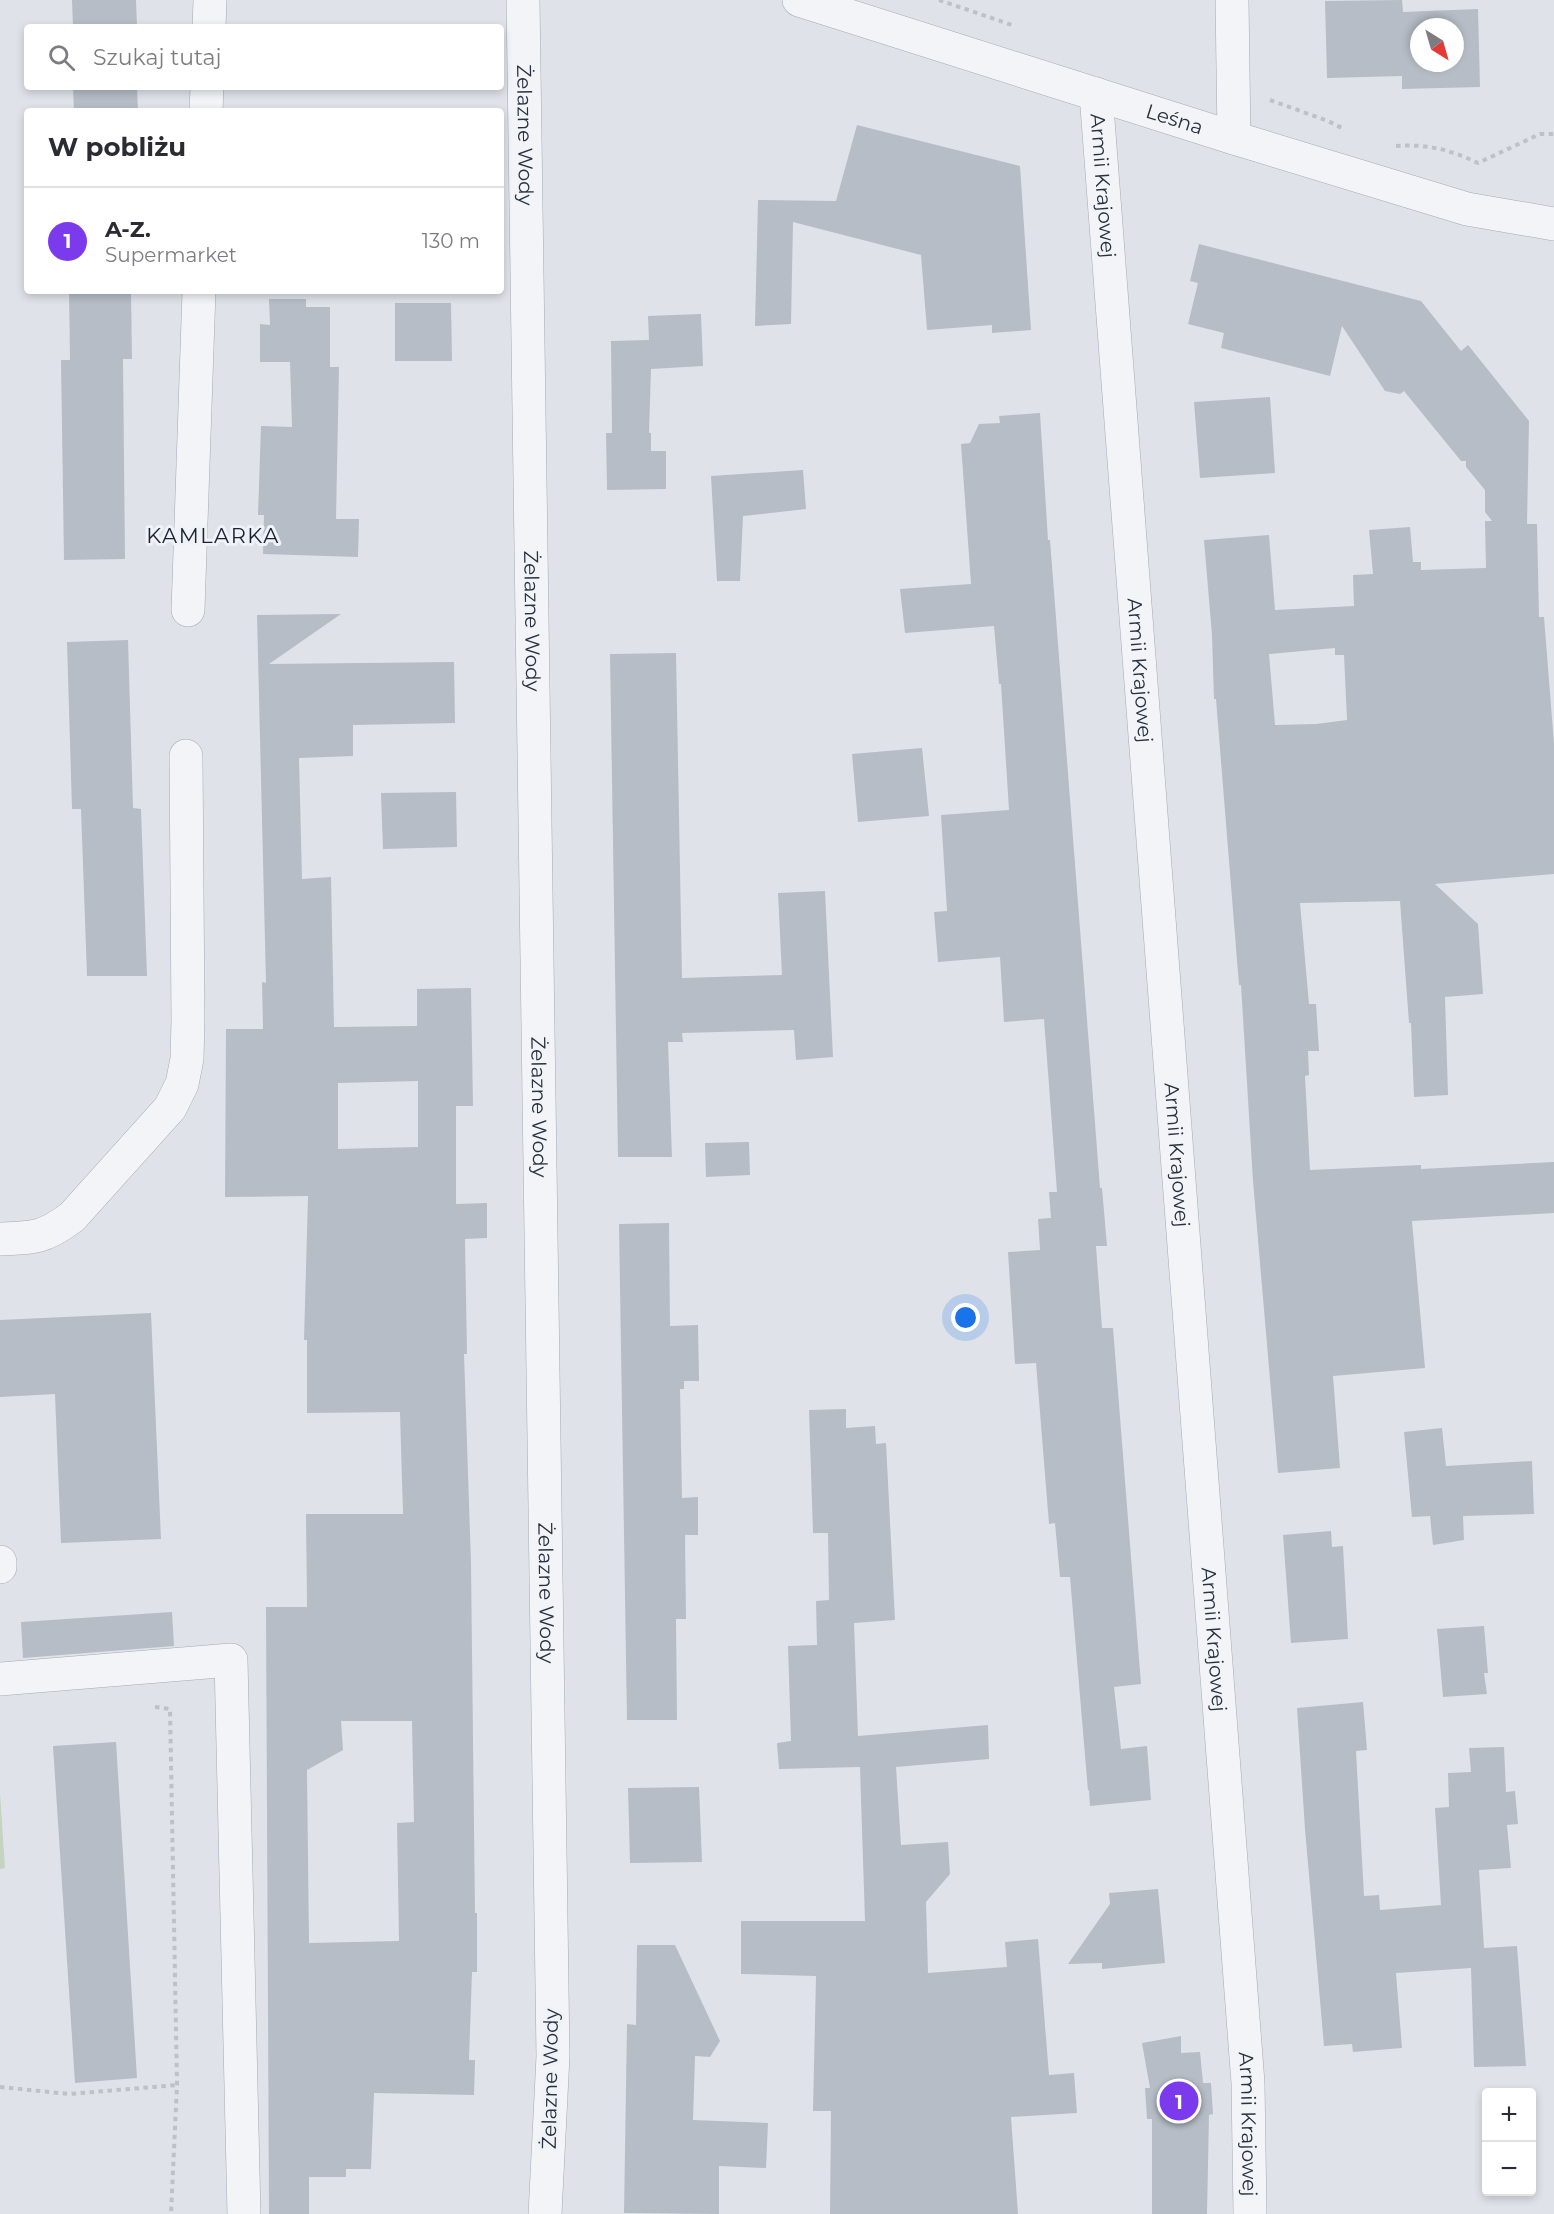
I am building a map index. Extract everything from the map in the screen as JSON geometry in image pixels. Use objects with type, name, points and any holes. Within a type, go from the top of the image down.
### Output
[{"type":"street","points":[[209,24],[210,0]]},
{"type":"street","name":"Żelazne Wody","points":[[523,0],[553,2056],[545,2214]]},
{"type":"street","name":"Leśna","points":[[799,0],[1234,138],[1467,209],[1554,224]]},
{"type":"street","points":[[1232,0],[1234,138]]},
{"type":"street","points":[[206,108],[207,90]]},
{"type":"street","name":"Armii Krajowej","points":[[1096,94],[1248,2083],[1250,2214]]},
{"type":"street","points":[[188,610],[199,294]]},
{"type":"street","points":[[0,1239],[33,1239],[53,1232],[72,1217],[170,1107],[182,1084],[187,1059],[188,1020],[186,756]]},
{"type":"street","points":[[0,1678],[231,1660],[244,2214]]},
{"type":"path","points":[[1451,151],[1478,163],[1540,134],[1554,134]]},
{"type":"path","points":[[170,1709],[177,2085],[171,2214]]},
{"type":"path","points":[[0,2087],[69,2094],[177,2085]]},
{"type":"green space","points":[[0,1793],[5,1868],[0,1869]]},
{"type":"building","points":[[72,0],[136,0],[137,24],[73,24]]},
{"type":"building","points":[[1402,0],[1403,12],[1478,9],[1480,87],[1402,89],[1402,76],[1327,78],[1325,1]]},
{"type":"building","points":[[73,90],[137,90],[138,108],[74,108]]},
{"type":"building","points":[[857,125],[1020,166],[1031,330],[992,333],[992,325],[927,330],[921,255],[793,222],[791,324],[755,326],[758,200],[836,201]]},
{"type":"building","points":[[1199,244],[1421,301],[1461,351],[1468,345],[1529,421],[1527,524],[1537,524],[1539,617],[1544,617],[1554,744],[1554,874],[1435,884],[1478,924],[1483,994],[1445,997],[1448,1095],[1414,1097],[1411,1023],[1409,1023],[1400,901],[1300,903],[1309,1004],[1316,1004],[1319,1051],[1308,1051],[1309,1075],[1305,1076],[1310,1170],[1421,1165],[1421,1169],[1554,1162],[1554,1213],[1412,1221],[1425,1368],[1333,1376],[1340,1468],[1278,1473],[1253,1181],[1241,985],[1239,985],[1216,699],[1214,699],[1212,635],[1204,540],[1269,535],[1275,610],[1354,606],[1353,575],[1373,574],[1369,530],[1410,527],[1413,562],[1421,562],[1421,570],[1486,568],[1485,521],[1492,521],[1485,512],[1485,490],[1466,467],[1466,461],[1461,461],[1404,391],[1400,394],[1385,391],[1342,326],[1330,376],[1221,348],[1224,333],[1188,324],[1198,283],[1190,281]],"holes":[[[1335,648],[1335,655],[1344,655],[1347,720],[1316,724],[1275,725],[1269,654]]]},
{"type":"building","points":[[69,294],[131,294],[132,359],[123,359],[125,559],[64,560],[61,360],[70,360]]},
{"type":"building","points":[[269,299],[306,299],[306,307],[330,307],[330,367],[339,367],[336,519],[359,519],[358,557],[263,554],[264,515],[258,515],[261,426],[292,427],[290,362],[260,362],[260,324],[270,325]]},
{"type":"building","points":[[395,303],[451,303],[452,361],[395,361]]},
{"type":"building","points":[[701,314],[703,366],[651,369],[649,433],[651,433],[651,451],[666,451],[666,489],[607,490],[606,433],[612,433],[611,341],[649,340],[648,316]]},
{"type":"building","points":[[1270,397],[1275,473],[1200,478],[1194,402]]},
{"type":"building","points":[[1040,413],[1048,540],[1050,540],[1100,1188],[1102,1188],[1107,1246],[1096,1246],[1102,1328],[1113,1328],[1141,1684],[1114,1687],[1121,1749],[1147,1746],[1151,1800],[1090,1806],[1070,1577],[1060,1577],[1055,1523],[1049,1524],[1036,1363],[1015,1364],[1008,1252],[1040,1250],[1038,1219],[1051,1218],[1049,1192],[1057,1192],[1044,1019],[1004,1022],[1000,957],[938,962],[934,912],[947,911],[941,815],[1009,810],[1001,684],[999,684],[994,626],[905,633],[900,589],[971,584],[961,444],[970,443],[979,424],[1000,423],[999,416]]},
{"type":"building","points":[[803,470],[806,509],[743,516],[740,581],[717,581],[711,476]]},
{"type":"building","points":[[341,614],[269,664],[454,662],[455,723],[353,725],[353,756],[299,758],[302,879],[331,877],[334,1027],[417,1026],[417,989],[471,988],[473,1106],[456,1106],[456,1204],[487,1203],[487,1238],[465,1239],[467,1354],[464,1354],[471,1563],[475,1913],[477,1913],[477,1972],[472,1972],[469,2060],[475,2060],[474,2095],[374,2093],[371,2169],[346,2169],[346,2177],[309,2177],[309,2214],[269,2214],[266,1607],[307,1607],[306,1514],[403,1514],[400,1412],[307,1413],[307,1340],[304,1340],[308,1196],[225,1197],[226,1029],[263,1029],[262,982],[266,983],[257,615]],"holes":[[[418,1081],[418,1147],[338,1149],[338,1083]],[[341,1721],[412,1721],[414,1822],[397,1823],[399,1941],[309,1943],[307,1770],[343,1750]]]},
{"type":"building","points":[[128,640],[133,808],[141,809],[147,976],[87,976],[81,809],[72,809],[67,642]]},
{"type":"building","points":[[676,653],[682,978],[782,975],[778,893],[825,891],[833,1057],[796,1060],[794,1030],[682,1033],[683,1042],[668,1042],[672,1157],[618,1157],[610,654]]},
{"type":"building","points":[[922,748],[929,816],[858,822],[852,754]]},
{"type":"building","points":[[456,792],[457,847],[383,849],[381,793]]},
{"type":"building","points":[[749,1142],[750,1175],[706,1177],[705,1143]]},
{"type":"building","points":[[669,1223],[670,1326],[698,1325],[699,1381],[684,1381],[684,1389],[680,1389],[682,1498],[698,1497],[698,1535],[685,1535],[686,1619],[676,1619],[677,1720],[627,1720],[619,1224]]},
{"type":"building","points":[[151,1313],[161,1539],[61,1543],[55,1394],[0,1397],[0,1320]]},
{"type":"building","points":[[846,1409],[846,1428],[875,1426],[876,1444],[886,1443],[895,1620],[854,1623],[858,1736],[988,1725],[989,1759],[896,1767],[901,1845],[948,1842],[950,1874],[926,1902],[928,1973],[1007,1967],[1005,1942],[1038,1939],[1049,2075],[1074,2073],[1077,2113],[1011,2117],[1018,2214],[830,2214],[831,2111],[813,2111],[816,1976],[741,1974],[741,1921],[865,1921],[860,1767],[779,1769],[777,1743],[791,1741],[788,1646],[817,1645],[816,1601],[829,1600],[828,1533],[813,1533],[809,1410]]},
{"type":"building","points":[[1442,1428],[1446,1466],[1532,1461],[1534,1514],[1463,1516],[1464,1540],[1433,1545],[1430,1516],[1412,1517],[1404,1432]]},
{"type":"building","points":[[1331,1531],[1332,1547],[1343,1546],[1348,1639],[1291,1643],[1283,1535]]},
{"type":"building","points":[[172,1612],[174,1646],[23,1658],[21,1622]]},
{"type":"building","points":[[1484,1626],[1488,1673],[1484,1673],[1487,1694],[1443,1697],[1437,1629]]},
{"type":"building","points":[[1363,1702],[1367,1750],[1356,1751],[1364,1896],[1379,1895],[1380,1910],[1441,1905],[1435,1808],[1449,1807],[1448,1773],[1471,1772],[1469,1748],[1504,1747],[1506,1792],[1515,1791],[1518,1824],[1507,1825],[1511,1868],[1479,1870],[1484,1948],[1517,1946],[1526,2066],[1474,2067],[1471,1968],[1396,1973],[1402,2048],[1353,2052],[1352,2044],[1324,2046],[1297,1708]]},
{"type":"building","points":[[116,1742],[137,2078],[75,2083],[53,1746]]},
{"type":"building","points":[[699,1787],[702,1862],[630,1863],[628,1788]]},
{"type":"building","points":[[1158,1889],[1165,1963],[1102,1969],[1102,1963],[1068,1964],[1110,1904],[1109,1893]]},
{"type":"building","points":[[637,1945],[675,1945],[720,2041],[710,2057],[695,2056],[693,2120],[768,2123],[766,2168],[719,2166],[719,2214],[624,2213],[627,2024],[636,2025]]},
{"type":"building","points":[[1181,2036],[1181,2053],[1200,2052],[1203,2083],[1211,2083],[1213,2114],[1209,2115],[1207,2214],[1152,2214],[1152,2119],[1147,2119],[1145,2088],[1150,2088],[1142,2043]]},
{"type":"place","name":"A-Z.","points":[[1179,2101]]},
{"type":"district","name":"KAMLARKA","points":[[213,535]]}]
